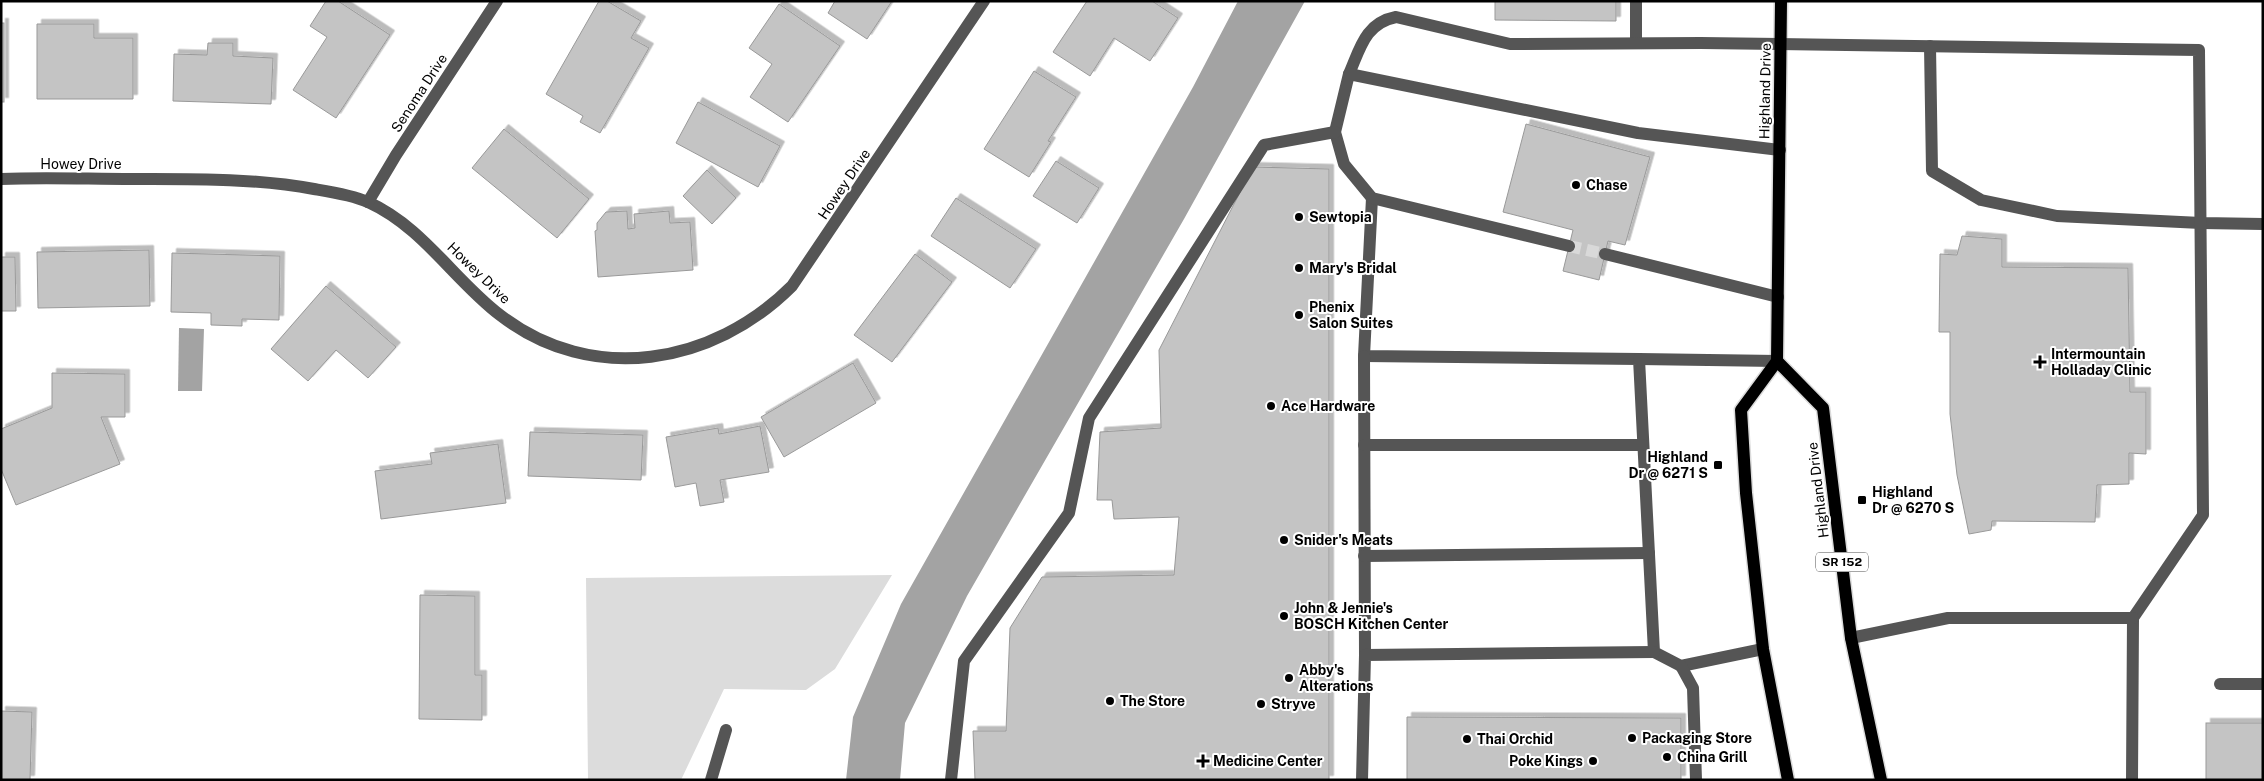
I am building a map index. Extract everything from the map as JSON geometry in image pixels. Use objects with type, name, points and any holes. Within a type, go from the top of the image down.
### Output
[{"type":"main road","name":"Highland Drive","points":[[1781,1],[1777,361],[1823,408],[1851,638],[1881,780]]},
{"type":"main road","points":[[1777,361],[1741,410],[1746,493],[1763,650],[1788,780]]},
{"type":"street","name":"Senoma Drive","points":[[368,202],[496,1]]},
{"type":"street","name":"Howey Drive","points":[[1,179],[234,179],[317,189],[368,202],[419,236],[479,297],[500,316],[525,332],[578,352],[608,357],[639,358],[668,355],[696,348],[720,339],[759,316],[792,286],[984,1]]},
{"type":"street","points":[[1636,1],[1636,43]]},
{"type":"street","points":[[1569,246],[1372,198],[1344,164],[1335,132],[1349,74],[1369,30],[1384,19],[1396,17],[1510,44],[1781,44],[2200,50],[2203,515],[2134,618],[2132,780]]},
{"type":"street","points":[[1930,46],[1932,171],[1981,200],[2057,216],[2263,224]]},
{"type":"street","points":[[1349,74],[1638,133],[1780,150]]},
{"type":"street","points":[[951,780],[964,662],[1069,513],[1089,418],[1264,145],[1335,132]]},
{"type":"street","points":[[1362,780],[1365,655],[1364,356],[1372,198]]},
{"type":"street","points":[[1605,254],[1778,297]]},
{"type":"street","points":[[1364,356],[1777,361]]},
{"type":"street","points":[[1639,359],[1654,652]]},
{"type":"street","points":[[1364,445],[1643,445]]},
{"type":"street","points":[[1364,556],[1649,552]]},
{"type":"street","points":[[1851,638],[1948,618],[2134,618]]},
{"type":"street","points":[[1681,666],[1763,650]]},
{"type":"street","points":[[1365,655],[1654,652],[1681,666],[1693,688],[1696,780]]},
{"type":"street","points":[[2220,684],[2263,684]]},
{"type":"street","points":[[711,780],[726,730]]},
{"type":"shaded area","points":[[1238,1],[1305,1],[1184,219],[967,596],[905,723],[900,780],[846,780],[853,717],[901,604],[1193,87]]},
{"type":"shaded area","points":[[179,328],[204,329],[202,391],[178,391]]},
{"type":"shaded area","points":[[892,575],[835,669],[806,690],[724,689],[681,780],[588,780],[586,578]]},
{"type":"building","points":[[326,1],[338,1],[390,35],[336,118],[293,90],[327,37],[310,26]]},
{"type":"building","points":[[599,1],[607,1],[641,21],[631,38],[649,48],[600,133],[580,122],[583,116],[546,94]]},
{"type":"building","points":[[835,1],[892,1],[867,39],[828,13]]},
{"type":"building","points":[[1087,1],[1152,1],[1178,18],[1150,61],[1114,38],[1090,76],[1053,52]]},
{"type":"building","points":[[1495,1],[1616,1],[1616,21],[1495,20]]},
{"type":"building","points":[[779,4],[840,46],[788,122],[750,97],[772,64],[749,48]]},
{"type":"building","points":[[1,23],[4,23],[4,102],[1,102]]},
{"type":"building","points":[[37,24],[94,24],[94,38],[133,38],[133,99],[37,99]]},
{"type":"building","points":[[208,43],[233,43],[233,56],[273,58],[271,104],[173,101],[174,54],[207,55]]},
{"type":"building","points":[[1034,71],[1076,97],[1048,141],[1051,142],[1029,177],[984,149]]},
{"type":"building","points":[[698,102],[780,146],[758,187],[676,143]]},
{"type":"building","name":"Chase","points":[[1526,124],[1650,157],[1625,245],[1608,241],[1599,280],[1563,271],[1573,230],[1503,212]]},
{"type":"building","points":[[504,129],[589,199],[557,238],[472,168]]},
{"type":"building","points":[[1056,161],[1099,188],[1077,223],[1033,196]]},
{"type":"building","points":[[1253,167],[1329,169],[1329,780],[975,780],[973,731],[1006,731],[1010,628],[1042,577],[1174,575],[1179,517],[1114,519],[1112,500],[1097,500],[1100,432],[1161,428],[1159,350]]},
{"type":"building","points":[[707,170],[736,198],[712,224],[683,196]]},
{"type":"building","points":[[956,198],[1036,249],[1010,288],[931,236]]},
{"type":"building","points":[[627,211],[628,229],[635,228],[634,214],[669,211],[670,223],[690,222],[693,270],[598,277],[595,231],[597,230],[597,223],[606,212]]},
{"type":"building","name":"Intermountain Holladay Clinic","points":[[1962,236],[2002,239],[2002,267],[2128,268],[2130,392],[2146,392],[2146,454],[2129,453],[2129,484],[2097,485],[2095,522],[1992,521],[1991,530],[1969,534],[1957,475],[1950,414],[1950,332],[1939,332],[1940,254],[1957,255]]},
{"type":"building","points":[[149,250],[150,306],[38,308],[37,252]]},
{"type":"building","points":[[172,253],[280,256],[279,320],[242,319],[242,326],[211,325],[211,313],[171,312]]},
{"type":"building","points":[[915,254],[952,282],[892,362],[854,335]]},
{"type":"building","points":[[1,257],[15,257],[16,311],[1,311]]},
{"type":"building","points":[[326,286],[396,347],[368,378],[336,350],[308,381],[271,349]]},
{"type":"building","points":[[853,363],[876,403],[784,457],[761,417]]},
{"type":"building","points":[[52,373],[125,374],[125,417],[101,417],[120,464],[16,505],[1,469],[1,429],[52,408]]},
{"type":"building","points":[[760,426],[769,472],[720,480],[724,502],[700,506],[696,483],[675,487],[666,437],[718,428],[719,434]]},
{"type":"building","points":[[530,432],[643,435],[641,480],[528,476]]},
{"type":"building","points":[[498,444],[506,503],[381,519],[375,471],[432,464],[430,453]]},
{"type":"building","points":[[420,595],[475,596],[475,675],[482,675],[482,720],[419,719]]},
{"type":"building","points":[[1,711],[32,712],[30,780],[1,780]]},
{"type":"building","points":[[1407,717],[1681,718],[1681,780],[1407,780]]},
{"type":"building","points":[[2206,723],[2263,723],[2263,780],[2206,780]]},
{"type":"tunnel","points":[[1569,246],[1605,254]]},
{"type":"place","name":"Chase","points":[[1576,185]]},
{"type":"place","name":"Sewtopia","points":[[1299,217]]},
{"type":"place","name":"Mary's Bridal","points":[[1299,268]]},
{"type":"place","name":"Phenix Salon Suites","points":[[1299,315]]},
{"type":"place","name":"Intermountain Holladay Clinic","points":[[2040,362]]},
{"type":"place","name":"Ace Hardware","points":[[1271,406]]},
{"type":"place","name":"Highland Dr @ 6271 S","points":[[1718,465]]},
{"type":"place","name":"Highland Dr @ 6270 S","points":[[1862,500]]},
{"type":"place","name":"Snider's Meats","points":[[1284,540]]},
{"type":"place","name":"John & Jennie's BOSCH Kitchen Center","points":[[1284,616]]},
{"type":"place","name":"Abby's Alterations","points":[[1289,678]]},
{"type":"place","name":"The Store","points":[[1110,701]]},
{"type":"place","name":"Stryve","points":[[1261,704]]},
{"type":"place","name":"Packaging Store","points":[[1632,738]]},
{"type":"place","name":"Thai Orchid","points":[[1467,739]]},
{"type":"place","name":"China Grill","points":[[1667,757]]},
{"type":"place","name":"Medicine Center","points":[[1203,761]]},
{"type":"place","name":"Poke Kings","points":[[1593,761]]}]
